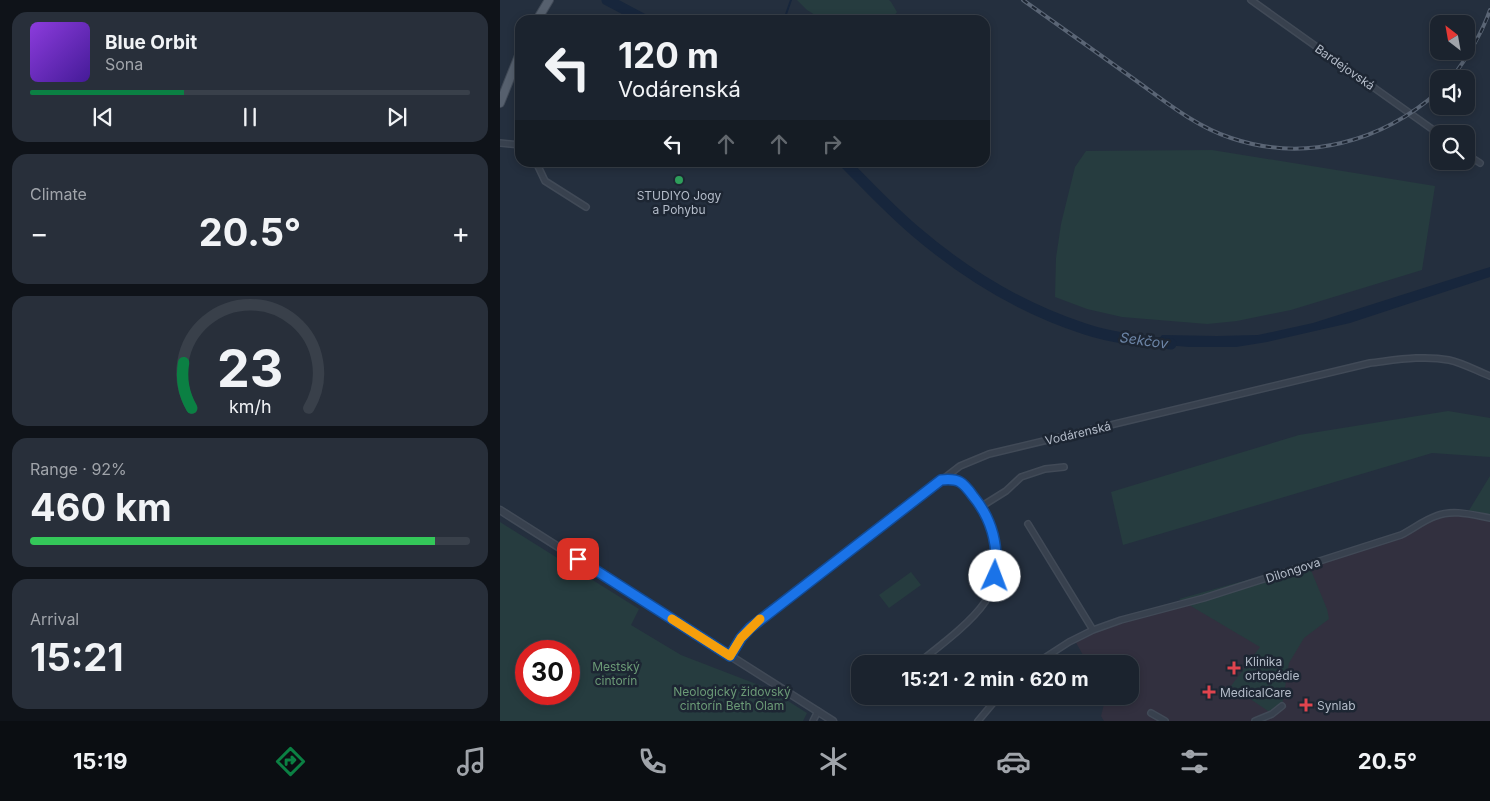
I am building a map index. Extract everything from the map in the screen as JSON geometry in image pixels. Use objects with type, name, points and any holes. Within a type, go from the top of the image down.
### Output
[{"type":"main road","points":[[540,15],[548,1]]},
{"type":"main road","points":[[500,103],[515,66]]},
{"type":"street","name":"Bardejovská","points":[[1251,0],[1430,128]]},
{"type":"street","points":[[500,143],[515,144]]},
{"type":"street","points":[[1475,160],[1480,163]]},
{"type":"street","points":[[538,167],[545,181],[586,207]]},
{"type":"street","name":"Vodárenská","points":[[730,656],[741,638],[750,628],[960,466],[989,454],[1370,363],[1408,359],[1433,359],[1450,361],[1490,376]]},
{"type":"street","points":[[982,506],[1006,491],[1021,477],[1046,469],[1064,468]]},
{"type":"street","points":[[929,655],[944,643],[985,603],[995,576],[996,552],[994,538],[982,506],[964,484],[950,479],[941,480]]},
{"type":"street","points":[[500,510],[833,721]]},
{"type":"street","name":"Dilongova","points":[[1049,655],[1093,630],[1121,620],[1204,598],[1396,536],[1440,514],[1459,513],[1490,518]]},
{"type":"street","points":[[1028,524],[1093,630]]},
{"type":"street","points":[[978,721],[991,705]]},
{"type":"street","points":[[1255,721],[1265,719],[1282,706]]},
{"type":"street","points":[[813,721],[818,712]]},
{"type":"street","points":[[1151,713],[1165,721]]},
{"type":"shaded area","points":[[1445,513],[1490,518],[1490,721],[1104,721],[1101,716],[1104,705],[1139,705],[1139,655],[1083,655],[1074,639],[1093,630],[1204,598],[1401,535]]},
{"type":"green space","points":[[797,0],[889,0],[897,12],[895,15],[815,15]]},
{"type":"green space","points":[[1212,150],[1435,186],[1422,270],[1291,310],[1237,321],[1207,324],[1122,317],[1087,309],[1055,297],[1056,258],[1061,224],[1075,167],[1086,151]]},
{"type":"green space","points":[[1448,411],[1490,418],[1490,457],[1432,453],[1123,545],[1111,492],[1299,435]]},
{"type":"green space","points":[[1490,476],[1490,516],[1468,512]]},
{"type":"green space","name":"Mestský cintorín","points":[[500,522],[639,609],[631,625],[681,655],[769,689],[807,713],[803,721],[500,721]]},
{"type":"green space","points":[[1308,563],[1327,609],[1329,619],[1304,638],[1289,663],[1282,706],[1271,713],[1231,686],[1260,647],[1179,599]]},
{"type":"green space","points":[[911,572],[921,585],[889,608],[879,595]]},
{"type":"water","points":[[1490,267],[1490,277],[1350,323],[1236,347],[1189,347],[1154,344],[1162,335],[1258,335],[1313,323]]},
{"type":"waterway","name":"Sekčov","points":[[607,0],[636,15]]},
{"type":"waterway","points":[[786,15],[791,0]]},
{"type":"waterway","name":"Sekčov","points":[[849,167],[915,231],[954,261],[995,288],[1039,311],[1085,329],[1116,337],[1171,344]]},
{"type":"railway","points":[[1023,0],[1191,119],[1217,133],[1259,145],[1314,148],[1341,143],[1368,135],[1393,123],[1417,109],[1430,98]]},
{"type":"railway","points":[[1458,70],[1473,46],[1490,10]]},
{"type":"slow traffic","points":[[672,619],[730,656],[741,638],[760,619]]},
{"type":"place","name":"STUDIYO Jogy a Pohybu","points":[[679,180]]},
{"type":"place","name":"Klinika ortopédie","points":[[1234,668]]},
{"type":"place","name":"MedicalCare","points":[[1209,692]]},
{"type":"place","name":"Synlab","points":[[1306,705]]},
{"type":"route","points":[[578,559],[730,656],[741,638],[750,628],[941,480],[950,479],[964,484],[982,506],[989,521],[996,552],[995,576]]},
{"type":"park label","name":"Neologický židovský cintorín Beth Olam","points":[[732,698]]}]
